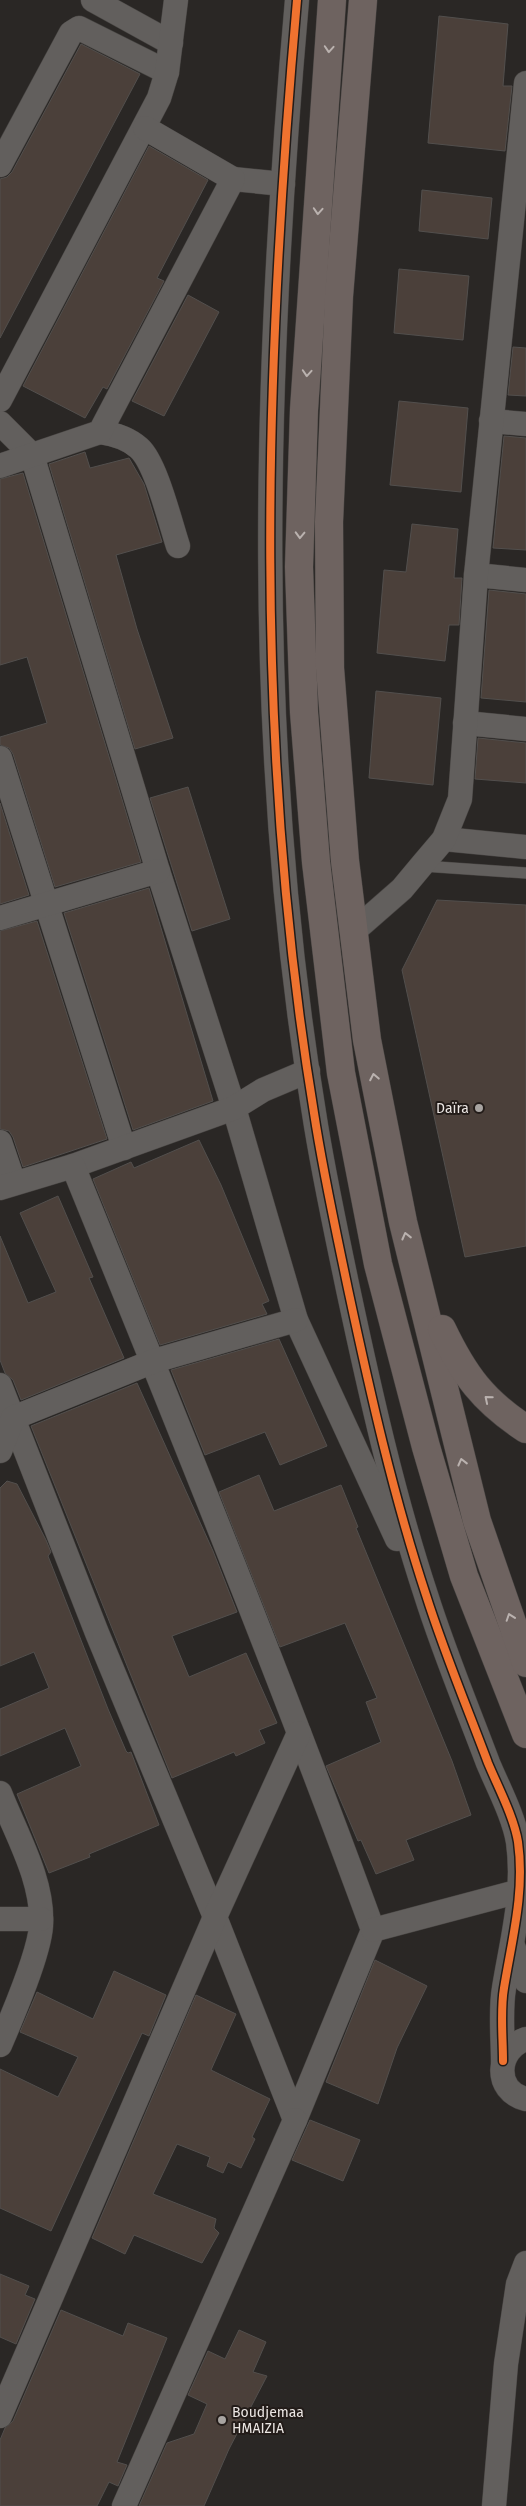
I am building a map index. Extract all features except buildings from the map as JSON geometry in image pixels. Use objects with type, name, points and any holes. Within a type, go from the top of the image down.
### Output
[{"type":"highway","points":[[332,0],[304,410],[299,566],[304,712],[316,862],[342,1073],[378,1264],[426,1447],[464,1576],[526,1734]]},
{"type":"highway","points":[[363,0],[338,296],[329,522],[330,668],[345,861],[366,1040],[403,1222],[477,1521],[526,1663]]},
{"type":"highway","points":[[415,1271],[458,1363],[480,1392],[526,1429]]},
{"type":"street","points":[[93,0],[171,43]]},
{"type":"street","points":[[0,400],[145,128],[159,98],[167,72],[176,0]]},
{"type":"street","points":[[298,0],[283,184],[269,467],[274,767],[282,871],[314,1114],[370,1395],[405,1528],[426,1596],[517,1838],[520,1891],[513,1946],[503,1992],[502,2072],[505,2083],[512,2092],[524,2100]]},
{"type":"street","points":[[0,165],[71,33],[79,28],[167,72]]},
{"type":"street","points":[[354,931],[402,890],[444,839],[460,799],[476,575],[491,420],[516,272],[526,83]]},
{"type":"street","points":[[145,128],[233,179],[283,184]]},
{"type":"street","points":[[100,432],[233,179]]},
{"type":"street","points":[[491,420],[526,424]]},
{"type":"street","points":[[0,423],[32,455],[158,871],[234,1108],[296,1320],[426,1596]]},
{"type":"street","points":[[0,466],[100,432],[116,434],[140,448],[150,463],[178,546]]},
{"type":"street","points":[[476,575],[526,580]]},
{"type":"street","points":[[465,724],[526,729]]},
{"type":"street","points":[[0,758],[124,1148]]},
{"type":"street","points":[[444,839],[526,847]]},
{"type":"street","points":[[0,918],[158,871]]},
{"type":"street","points":[[0,1142],[7,1186],[73,1166],[234,1108],[263,1090],[308,1071]]},
{"type":"street","points":[[73,1166],[154,1361],[299,1733],[373,1930],[295,2120],[124,2506]]},
{"type":"street","points":[[0,1451],[13,1418],[154,1361],[296,1320]]},
{"type":"street","points":[[0,1385],[97,1633],[215,1917],[295,2120]]},
{"type":"street","points":[[0,2416],[215,1917],[299,1733]]},
{"type":"street","points":[[0,1793],[35,1881],[40,1919],[35,1952],[0,2045]]},
{"type":"street","points":[[373,1930],[520,1891]]},
{"type":"street","points":[[0,1919],[40,1919]]},
{"type":"street","points":[[513,1946],[526,1981]]},
{"type":"street","points":[[503,2061],[511,2048],[526,2039]]},
{"type":"street","points":[[494,2506],[506,2364],[518,2284],[526,2263]]},
{"type":"lane","points":[[422,866],[526,873]]},
{"type":"cycle path","points":[[297,0],[277,279],[270,558],[273,697],[281,835],[294,974],[314,1113],[326,1179],[348,1289],[383,1443],[403,1519],[433,1616],[488,1763],[509,1812],[518,1842],[520,1861],[519,1897],[502,2006],[503,2061]]},
{"type":"place","name":"Daïra","points":[[479,1108]]},
{"type":"place","name":"Boudjemaa HMAIZIA","points":[[222,2420]]}]
